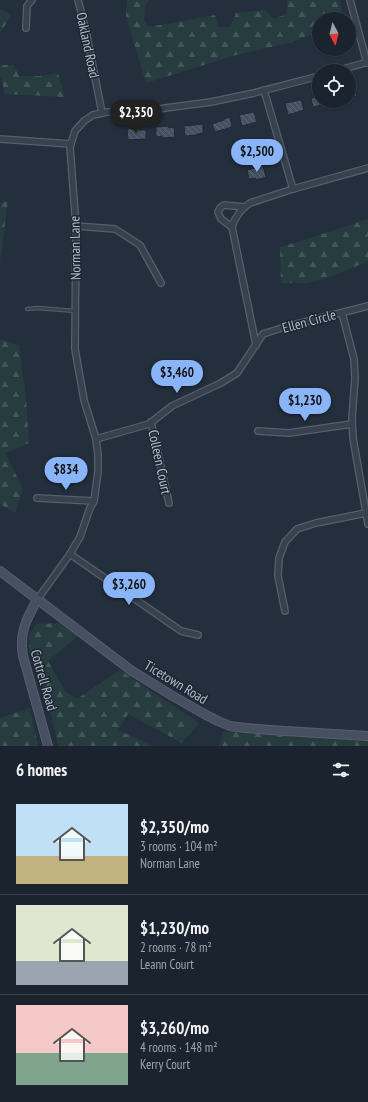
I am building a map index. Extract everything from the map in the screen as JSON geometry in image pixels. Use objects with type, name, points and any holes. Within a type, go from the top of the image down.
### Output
[{"type":"street","points":[[26,28],[27,6],[32,0]]},
{"type":"street","name":"Oakland Road","points":[[78,0],[86,31],[102,113]]},
{"type":"street","points":[[350,0],[367,63],[356,66]]},
{"type":"street","name":"Norman Lane","points":[[37,600],[70,554],[80,537],[94,501],[98,472],[96,439],[84,400],[75,349],[76,226],[70,147],[75,131],[84,121],[94,115],[102,113],[158,109],[211,102],[312,78]]},
{"type":"street","points":[[264,90],[293,189]]},
{"type":"street","points":[[0,139],[71,144]]},
{"type":"street","points":[[256,345],[232,227],[234,220],[244,207],[250,203],[368,168]]},
{"type":"street","points":[[232,227],[221,219],[218,212],[220,208],[224,205],[244,207]]},
{"type":"street","points":[[76,226],[115,229],[140,245],[161,283]]},
{"type":"street","name":"Ellen Circle","points":[[96,439],[149,424],[172,406],[221,383],[237,373],[263,334],[286,326],[368,306]]},
{"type":"street","points":[[342,313],[354,359],[353,438],[368,524]]},
{"type":"street","name":"Colleen Court","points":[[151,422],[169,502]]},
{"type":"street","points":[[258,431],[289,432],[352,424]]},
{"type":"street","points":[[37,498],[94,501]]},
{"type":"street","points":[[285,612],[278,576],[279,558],[285,542],[297,529],[316,523],[366,513]]},
{"type":"street","points":[[70,554],[181,631],[198,635]]},
{"type":"street","name":"Ticetown Road","points":[[0,571],[132,671],[218,721],[230,726],[257,729],[368,736]]},
{"type":"street","name":"Cottrell Road","points":[[37,600],[26,622],[22,635],[21,647],[48,746]]},
{"type":"lane","points":[[27,309],[37,308],[76,311]]},
{"type":"green space","points":[[127,0],[149,0],[145,5],[144,20],[149,27],[215,15],[218,27],[230,27],[236,13],[266,10],[273,19],[287,14],[287,1],[290,0],[339,0],[342,10],[340,12],[312,12],[312,34],[289,43],[236,55],[146,83],[126,16]]},
{"type":"green space","points":[[0,9],[11,15],[0,34]]},
{"type":"green space","points":[[0,65],[14,65],[19,76],[39,76],[58,73],[65,97],[5,94],[0,77]]},
{"type":"green space","points":[[8,201],[0,262],[0,203]]},
{"type":"green space","points":[[368,219],[368,261],[336,275],[308,283],[281,283],[280,247]]},
{"type":"green space","points":[[0,339],[19,345],[26,399],[29,443],[5,453],[23,489],[15,513],[0,504]]},
{"type":"green space","points":[[62,623],[79,635],[48,661],[65,691],[77,699],[120,670],[199,723],[182,743],[128,714],[118,730],[153,746],[58,746],[47,697],[29,648],[29,635],[36,624]]},
{"type":"green space","points":[[30,708],[38,746],[0,746],[0,718]]},
{"type":"green space","points":[[223,732],[368,735],[368,746],[219,746]]},
{"type":"building","points":[[301,100],[304,110],[288,115],[285,103]]},
{"type":"building","points":[[254,112],[257,122],[242,126],[239,115]]},
{"type":"building","points":[[230,117],[232,127],[215,132],[212,124]]},
{"type":"building","points":[[203,124],[203,133],[185,136],[184,126]]},
{"type":"building","points":[[168,126],[169,128],[174,127],[175,137],[156,137],[156,127]]},
{"type":"building","points":[[127,129],[146,130],[146,139],[128,140]]},
{"type":"building","points":[[263,166],[266,177],[256,180],[256,178],[249,179],[247,170]]}]
